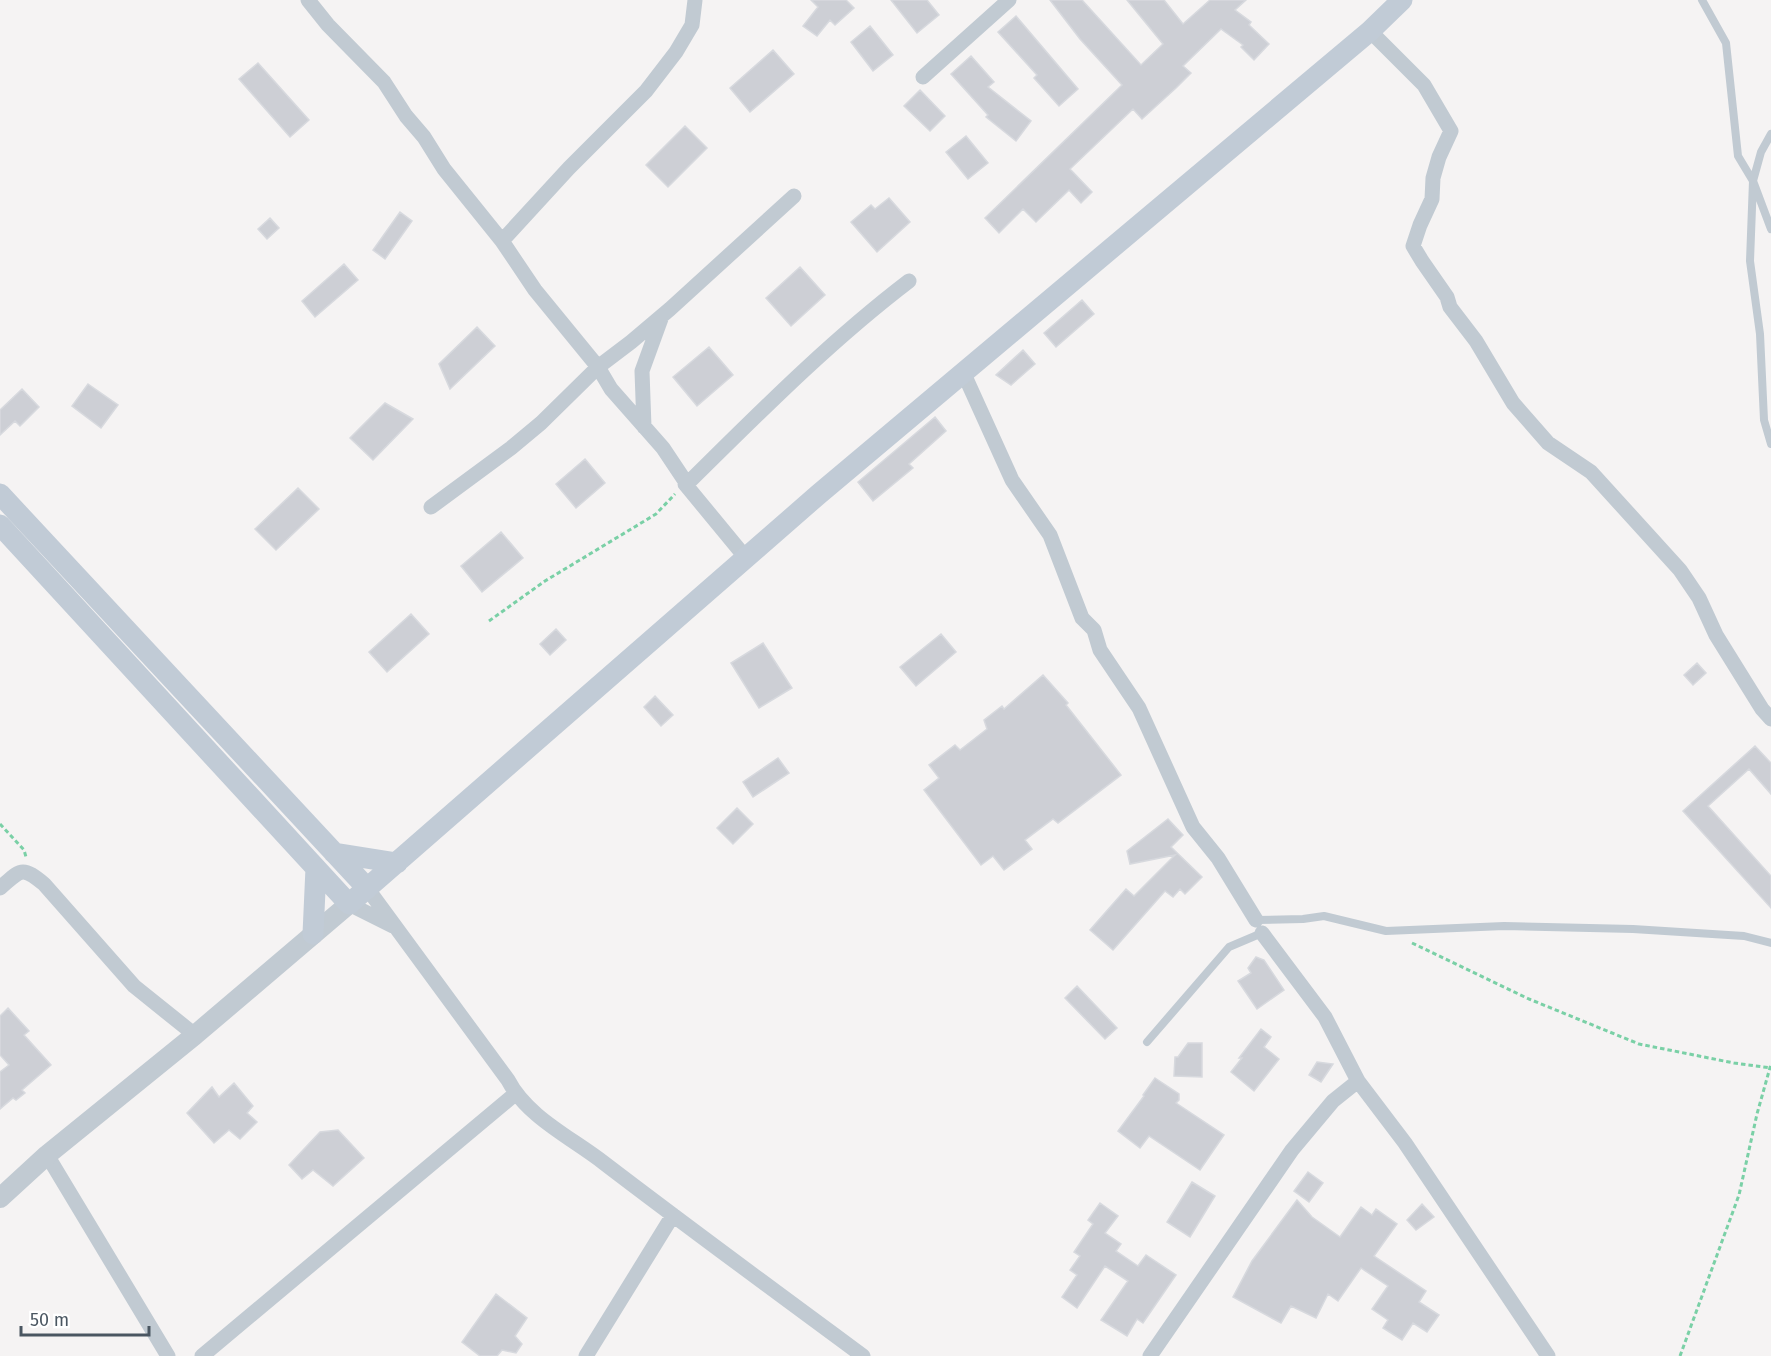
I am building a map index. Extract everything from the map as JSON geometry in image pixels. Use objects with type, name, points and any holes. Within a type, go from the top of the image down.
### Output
[{"type":"main road","points":[[0,494],[66,580],[349,904],[819,494],[1370,31],[1402,0]]},
{"type":"main road","points":[[0,525],[66,580],[367,888]]},
{"type":"main road","points":[[334,853],[397,862]]},
{"type":"main road","points":[[313,934],[316,868]]},
{"type":"street","points":[[308,0],[328,25],[384,82],[444,169],[502,241],[535,290],[597,367],[611,389],[663,448],[686,484],[746,558]]},
{"type":"street","points":[[502,241],[569,168],[646,91],[676,52],[692,25],[695,0]]},
{"type":"street","points":[[923,77],[1010,0]]},
{"type":"street","points":[[1370,31],[1424,84],[1451,131],[1439,157],[1433,178],[1432,199],[1413,246],[1447,297],[1450,307],[1476,341],[1514,403],[1548,443],[1591,472],[1680,570],[1699,598],[1722,644],[1762,709],[1771,719]]},
{"type":"street","points":[[431,507],[541,423],[597,367],[662,316],[794,196]]},
{"type":"street","points":[[686,484],[850,328],[909,281]]},
{"type":"street","points":[[644,427],[642,371],[662,316]]},
{"type":"street","points":[[964,374],[1012,480],[1050,535],[1082,618],[1094,630],[1100,650],[1139,708],[1193,827],[1218,858],[1259,927],[1324,1017],[1358,1081],[1405,1143],[1548,1356]]},
{"type":"street","points":[[0,888],[19,872],[26,871],[44,884],[134,986],[195,1035]]},
{"type":"street","points":[[367,888],[508,1080],[515,1094],[540,1117],[863,1356]]},
{"type":"street","points":[[0,1198],[47,1155],[195,1035],[349,904],[395,927]]},
{"type":"street","points":[[1150,1356],[1292,1150],[1333,1101],[1358,1081]]},
{"type":"street","points":[[202,1356],[515,1094]]},
{"type":"street","points":[[47,1155],[168,1356]]},
{"type":"street","points":[[586,1356],[673,1215]]},
{"type":"lane","points":[[1702,0],[1726,43],[1738,156],[1753,181],[1771,229]]},
{"type":"lane","points":[[1771,134],[1761,152],[1753,181],[1750,261],[1760,334],[1764,420],[1771,444]]},
{"type":"lane","points":[[1147,1042],[1229,947],[1259,927],[1303,919],[1324,916],[1386,931],[1504,926],[1633,929],[1744,936],[1771,943]]},
{"type":"path","points":[[489,621],[545,581],[656,514],[686,484]]},
{"type":"path","points":[[0,824],[24,850],[27,860],[26,871]]},
{"type":"path","points":[[1386,931],[1529,999],[1639,1044],[1734,1063],[1771,1067],[1739,1194],[1680,1356]]},
{"type":"building","points":[[811,0],[846,0],[854,8],[835,25],[830,20],[817,36],[803,26],[818,7]]},
{"type":"building","points":[[891,0],[927,0],[939,15],[917,33]]},
{"type":"building","points":[[1050,0],[1082,0],[1141,65],[1163,44],[1127,0],[1164,0],[1183,24],[1210,0],[1246,0],[1235,10],[1251,22],[1249,25],[1269,44],[1254,60],[1241,47],[1243,45],[1221,29],[1183,66],[1191,73],[1176,88],[1142,119],[1133,109],[1070,169],[1092,192],[1081,203],[1069,190],[1036,222],[1023,209],[999,233],[985,218],[1122,85],[1080,39]]},
{"type":"building","points":[[1016,16],[1078,89],[1059,106],[1034,78],[1037,75],[998,32]]},
{"type":"building","points":[[870,26],[893,55],[873,71],[851,42]]},
{"type":"building","points":[[773,50],[794,74],[750,112],[730,88]]},
{"type":"building","points":[[971,56],[994,82],[988,87],[1031,121],[1016,141],[986,117],[988,115],[951,74]]},
{"type":"building","points":[[258,63],[309,120],[290,137],[239,79]]},
{"type":"building","points":[[920,90],[945,116],[930,131],[904,106]]},
{"type":"building","points":[[685,126],[707,148],[668,187],[646,165]]},
{"type":"building","points":[[966,136],[988,163],[968,179],[946,152]]},
{"type":"building","points":[[889,198],[910,222],[877,252],[851,222],[871,205],[875,209]]},
{"type":"building","points":[[400,212],[412,221],[385,259],[373,250]]},
{"type":"building","points":[[270,218],[279,228],[267,239],[258,229]]},
{"type":"building","points":[[344,264],[358,280],[315,317],[302,301]]},
{"type":"building","points":[[800,267],[825,295],[791,326],[766,298]]},
{"type":"building","points":[[1082,300],[1094,314],[1056,347],[1044,333]]},
{"type":"building","points":[[477,327],[495,346],[450,389],[439,364]]},
{"type":"building","points":[[709,347],[733,375],[697,406],[673,377]]},
{"type":"building","points":[[1023,350],[1035,364],[1011,385],[996,375]]},
{"type":"building","points":[[88,384],[118,405],[101,428],[72,406]]},
{"type":"building","points":[[22,389],[39,407],[20,426],[15,421],[0,435],[0,410]]},
{"type":"building","points":[[385,403],[413,419],[373,460],[350,438]]},
{"type":"building","points":[[935,417],[946,431],[909,464],[913,468],[873,501],[858,482]]},
{"type":"building","points":[[585,459],[605,483],[576,508],[556,484]]},
{"type":"building","points":[[298,488],[319,509],[276,550],[255,529]]},
{"type":"building","points":[[501,532],[523,558],[482,592],[461,566]]},
{"type":"building","points":[[411,614],[429,634],[387,672],[369,652]]},
{"type":"building","points":[[556,629],[566,640],[550,655],[540,644]]},
{"type":"building","points":[[941,634],[956,652],[916,686],[900,667]]},
{"type":"building","points":[[763,643],[792,688],[759,708],[731,663]]},
{"type":"building","points":[[1697,663],[1706,673],[1693,685],[1684,675]]},
{"type":"building","points":[[1043,675],[1068,703],[1066,705],[1121,775],[1058,823],[1053,819],[1025,840],[1032,849],[1004,870],[993,856],[981,865],[924,790],[939,778],[929,765],[955,745],[960,750],[987,729],[984,720],[1002,706],[1004,709]]},
{"type":"building","points":[[655,696],[673,715],[661,726],[644,707]]},
{"type":"building","points":[[1755,746],[1771,763],[1771,794],[1749,769],[1708,806],[1771,876],[1771,908],[1683,811]]},
{"type":"building","points":[[778,758],[789,773],[753,797],[743,782]]},
{"type":"building","points":[[737,808],[753,824],[733,844],[717,828]]},
{"type":"building","points":[[1168,819],[1183,835],[1171,847],[1202,877],[1185,894],[1180,889],[1173,897],[1165,891],[1113,950],[1090,930],[1126,889],[1134,896],[1175,855],[1130,864],[1127,851]]},
{"type":"building","points":[[1256,957],[1264,960],[1284,990],[1257,1009],[1238,981],[1251,973],[1248,968]]},
{"type":"building","points":[[1077,986],[1117,1028],[1105,1039],[1065,998]]},
{"type":"building","points":[[8,1008],[29,1031],[24,1035],[51,1065],[22,1090],[25,1093],[16,1100],[13,1098],[0,1109],[0,1072],[9,1065],[0,1055],[0,1016]]},
{"type":"building","points":[[1261,1029],[1271,1037],[1264,1047],[1279,1059],[1254,1091],[1231,1072]]},
{"type":"building","points":[[1188,1043],[1202,1043],[1202,1077],[1174,1076],[1175,1057],[1178,1057]]},
{"type":"building","points":[[1317,1062],[1333,1064],[1321,1082],[1309,1075]]},
{"type":"building","points":[[1155,1078],[1179,1094],[1179,1100],[1176,1103],[1224,1135],[1200,1170],[1149,1136],[1140,1148],[1118,1131]]},
{"type":"building","points":[[234,1083],[253,1106],[247,1113],[257,1122],[240,1139],[229,1130],[214,1143],[187,1113],[212,1087],[219,1097]]},
{"type":"building","points":[[338,1130],[364,1158],[333,1186],[313,1170],[302,1179],[289,1165],[320,1132]]},
{"type":"building","points":[[1308,1172],[1323,1183],[1309,1202],[1294,1191]]},
{"type":"building","points":[[1192,1182],[1215,1196],[1190,1237],[1167,1222]]},
{"type":"building","points":[[1297,1200],[1312,1217],[1340,1237],[1361,1207],[1372,1215],[1376,1209],[1397,1224],[1374,1256],[1426,1291],[1419,1302],[1439,1315],[1427,1332],[1413,1323],[1402,1340],[1383,1328],[1388,1320],[1372,1309],[1388,1286],[1361,1268],[1338,1301],[1328,1294],[1316,1318],[1291,1306],[1281,1323],[1233,1297],[1252,1261]]},
{"type":"building","points":[[1100,1203],[1118,1216],[1105,1233],[1121,1244],[1116,1251],[1138,1266],[1146,1255],[1176,1275],[1143,1323],[1137,1319],[1127,1336],[1101,1320],[1128,1281],[1105,1266],[1077,1308],[1062,1297],[1077,1275],[1070,1270],[1080,1256],[1074,1252],[1093,1224],[1088,1220]]},
{"type":"building","points":[[1422,1204],[1434,1217],[1416,1230],[1407,1220]]},
{"type":"building","points":[[496,1294],[527,1318],[515,1336],[522,1344],[516,1353],[502,1350],[497,1356],[480,1356],[462,1342]]}]
